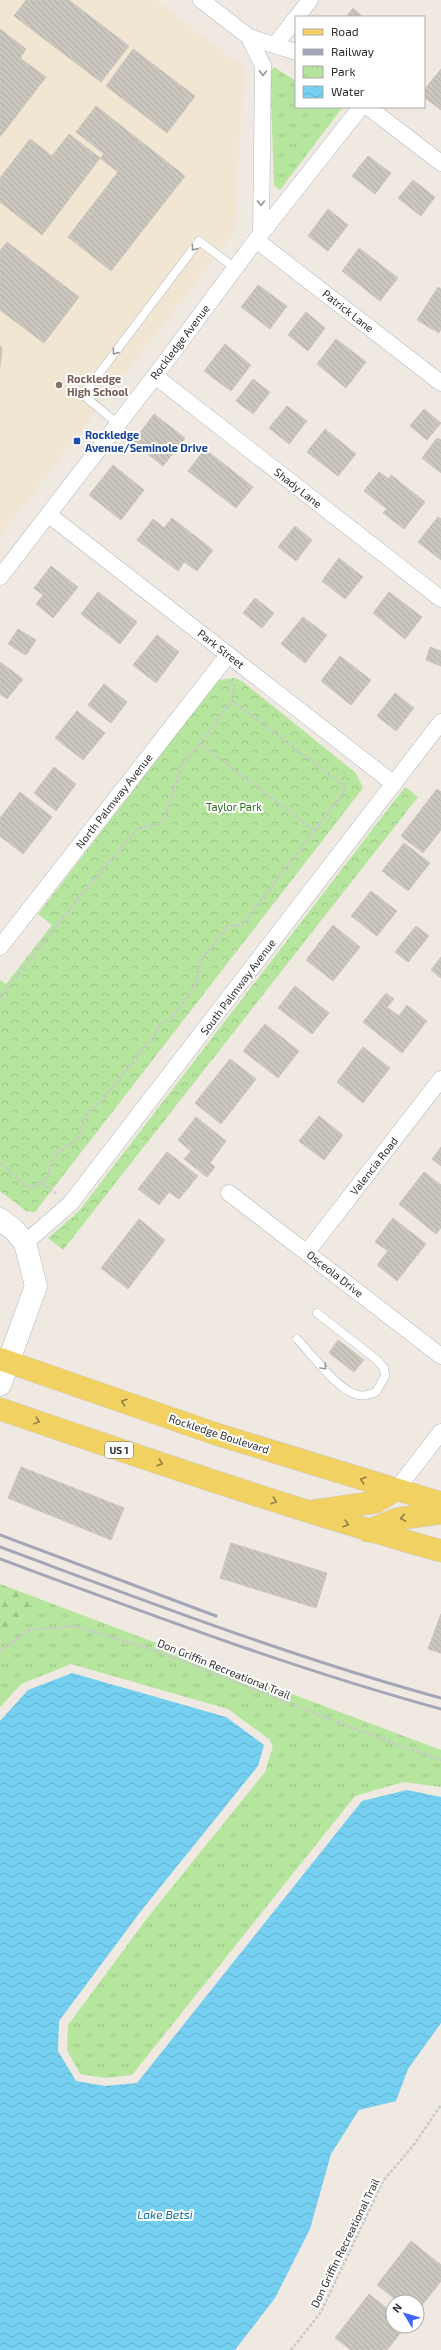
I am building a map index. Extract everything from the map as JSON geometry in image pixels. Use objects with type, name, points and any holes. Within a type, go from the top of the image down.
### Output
[{"type":"main road","name":"Rockledge Boulevard","points":[[4,1361],[216,1434],[441,1503]]},
{"type":"main road","name":"US 1","points":[[0,1409],[309,1512],[441,1552]]},
{"type":"main road","points":[[309,1512],[376,1502],[396,1490]]},
{"type":"main road","points":[[368,1531],[397,1519],[441,1513]]},
{"type":"street","points":[[201,0],[249,37],[295,52]]},
{"type":"street","points":[[298,16],[310,0]]},
{"type":"street","points":[[275,45],[295,19]]},
{"type":"street","points":[[249,37],[263,66],[258,237]]},
{"type":"street","name":"Rockledge Avenue","points":[[0,577],[155,376],[258,237],[360,108]]},
{"type":"street","points":[[369,108],[441,163]]},
{"type":"street","name":"Patrick Lane","points":[[258,237],[441,383]]},
{"type":"street","name":"Shady Lane","points":[[155,376],[441,599]]},
{"type":"street","name":"Park Street","points":[[48,515],[394,784]]},
{"type":"street","name":"North Palmway Avenue","points":[[0,947],[228,655]]},
{"type":"street","name":"South Palmway Avenue","points":[[13,1230],[70,1204],[441,722]]},
{"type":"street","name":"Valencia Road","points":[[307,1252],[441,1079]]},
{"type":"street","name":"Osceola Drive","points":[[229,1193],[441,1356]]},
{"type":"street","points":[[0,1385],[4,1361],[36,1286],[13,1230]]},
{"type":"street","points":[[396,1490],[441,1432]]},
{"type":"lane","points":[[118,424],[82,395],[199,241],[235,268]]},
{"type":"lane","points":[[297,1339],[342,1386],[355,1394],[365,1396],[376,1392],[385,1376],[384,1368],[377,1360],[317,1313]]},
{"type":"path","points":[[0,998],[77,900],[137,829],[159,824],[164,819],[181,767],[232,700],[234,678]]},
{"type":"path","points":[[0,1163],[24,1185],[31,1187],[44,1182],[49,1175],[54,1156],[75,1141],[80,1133],[84,1119],[91,1109],[101,1101],[156,1033],[158,1024],[171,1018],[183,1003],[197,982],[198,968],[203,957],[228,926],[242,925],[347,788],[232,700]]},
{"type":"path","points":[[199,743],[314,830]]},
{"type":"path","name":"Don Griffin Recreational Trail","points":[[0,1650],[29,1630],[74,1626],[149,1648],[360,1731],[441,1760]]},
{"type":"path","name":"Don Griffin Recreational Trail","points":[[291,2350],[321,2312],[383,2181],[412,2146],[441,2105]]},
{"type":"shaded area","name":"Rockledge High School","points":[[0,0],[156,0],[244,68],[234,233],[0,536]]},
{"type":"green space","points":[[274,67],[295,80],[295,108],[342,108],[280,190],[274,185],[270,72]]},
{"type":"green space","name":"Taylor Park","points":[[234,678],[243,682],[356,773],[363,788],[35,1212],[26,1211],[0,1191],[0,980],[6,984],[52,925],[38,914],[218,680]]},
{"type":"green space","points":[[405,787],[418,797],[63,1250],[48,1238],[79,1211]]},
{"type":"green space","points":[[0,1584],[37,1598],[0,1642]]},
{"type":"green space","points":[[37,1598],[441,1750],[441,1787],[403,1782],[355,1796],[132,2075],[105,2078],[80,2074],[67,2050],[68,2025],[148,1917],[265,1772],[273,1746],[269,1739],[228,1709],[71,1664],[21,1684],[0,1707],[0,1642]]},
{"type":"water","name":"Lake Betsi","points":[[72,1673],[226,1717],[264,1745],[258,1766],[141,1911],[59,2021],[58,2051],[76,2081],[105,2086],[137,2083],[362,1801],[407,1790],[441,1797],[441,2023],[408,2069],[396,2101],[359,2110],[331,2154],[310,2229],[275,2298],[235,2350],[0,2350],[0,1721],[28,1690]]},
{"type":"building","points":[[26,0],[69,0],[129,46],[101,82],[14,16]]},
{"type":"building","points":[[353,8],[362,16],[347,16]]},
{"type":"building","points":[[0,29],[26,49],[20,58],[46,77],[0,137]]},
{"type":"building","points":[[133,49],[195,96],[167,133],[106,86]]},
{"type":"building","points":[[441,69],[441,110],[425,98],[425,89]]},
{"type":"building","points":[[96,106],[185,176],[111,271],[68,237],[118,172],[100,158],[104,154],[76,132]]},
{"type":"building","points":[[69,134],[100,158],[42,235],[0,202],[0,178],[30,139],[52,156]]},
{"type":"building","points":[[368,156],[391,173],[375,194],[352,176]]},
{"type":"building","points":[[413,180],[435,197],[421,216],[398,198]]},
{"type":"building","points":[[328,209],[348,225],[328,251],[308,236]]},
{"type":"building","points":[[7,242],[79,297],[44,343],[0,310],[0,251]]},
{"type":"building","points":[[359,248],[398,278],[380,301],[342,271]]},
{"type":"building","points":[[258,285],[287,306],[270,329],[241,307]]},
{"type":"building","points":[[438,287],[441,289],[441,329],[439,333],[417,320]]},
{"type":"building","points":[[306,312],[325,328],[308,351],[288,335]]},
{"type":"building","points":[[336,339],[366,362],[346,388],[317,364]]},
{"type":"building","points":[[225,344],[251,365],[231,391],[204,371]]},
{"type":"building","points":[[0,345],[2,350],[0,367]]},
{"type":"building","points":[[253,379],[270,392],[253,414],[236,401]]},
{"type":"building","points":[[287,406],[307,421],[289,444],[269,428]]},
{"type":"building","points":[[424,409],[441,423],[427,440],[410,426]]},
{"type":"building","points":[[154,414],[185,438],[163,466],[133,442]]},
{"type":"building","points":[[325,429],[356,454],[338,476],[307,452]]},
{"type":"building","points":[[437,438],[441,440],[441,473],[422,458]]},
{"type":"building","points":[[205,449],[253,487],[236,508],[188,471]]},
{"type":"building","points":[[113,465],[144,490],[121,520],[89,495]]},
{"type":"building","points":[[379,472],[389,479],[391,475],[425,502],[404,529],[383,513],[387,509],[364,491]]},
{"type":"building","points":[[438,517],[441,519],[441,560],[418,542]]},
{"type":"building","points":[[172,518],[213,550],[197,571],[184,562],[178,571],[137,540],[153,519],[164,528]]},
{"type":"building","points":[[295,526],[312,540],[296,561],[278,547]]},
{"type":"building","points":[[339,558],[363,577],[345,599],[322,581]]},
{"type":"building","points":[[51,566],[78,587],[53,618],[36,604],[43,595],[34,588]]},
{"type":"building","points":[[98,592],[137,622],[120,644],[81,614]]},
{"type":"building","points":[[389,592],[422,617],[405,639],[373,613]]},
{"type":"building","points":[[255,598],[274,613],[262,628],[243,613]]},
{"type":"building","points":[[303,617],[327,635],[305,663],[281,644]]},
{"type":"building","points":[[18,629],[36,640],[26,655],[8,644]]},
{"type":"building","points":[[157,635],[179,652],[156,683],[133,665]]},
{"type":"building","points":[[430,647],[441,651],[441,666],[426,660]]},
{"type":"building","points":[[340,656],[371,680],[351,705],[321,681]]},
{"type":"building","points":[[0,662],[23,679],[7,699],[0,694]]},
{"type":"building","points":[[104,684],[127,702],[111,723],[88,705]]},
{"type":"building","points":[[395,693],[414,708],[396,731],[377,716]]},
{"type":"building","points":[[77,711],[105,733],[83,760],[55,738]]},
{"type":"building","points":[[54,767],[76,784],[56,811],[34,793]]},
{"type":"building","points":[[437,789],[441,792],[441,830],[423,853],[401,836]]},
{"type":"building","points":[[20,792],[52,817],[23,854],[0,836],[0,818]]},
{"type":"building","points":[[404,843],[430,863],[408,891],[382,871]]},
{"type":"building","points":[[371,891],[397,911],[377,936],[351,916]]},
{"type":"building","points":[[333,925],[360,947],[333,981],[306,960]]},
{"type":"building","points":[[416,926],[429,936],[408,962],[395,952]]},
{"type":"building","points":[[441,957],[441,978],[431,970]]},
{"type":"building","points":[[295,986],[329,1013],[312,1034],[278,1008]]},
{"type":"building","points":[[386,993],[394,999],[387,1007],[399,1016],[407,1005],[427,1021],[402,1053],[363,1022]]},
{"type":"building","points":[[265,1024],[299,1051],[278,1078],[243,1051]]},
{"type":"building","points":[[363,1047],[390,1068],[363,1103],[337,1082]]},
{"type":"building","points":[[230,1059],[256,1079],[221,1124],[195,1103]]},
{"type":"building","points":[[319,1116],[343,1135],[324,1160],[299,1141]]},
{"type":"building","points":[[196,1117],[226,1141],[210,1163],[215,1167],[207,1177],[184,1159],[191,1151],[178,1140]]},
{"type":"building","points":[[441,1147],[441,1166],[432,1159]]},
{"type":"building","points":[[167,1152],[198,1176],[179,1199],[169,1192],[159,1205],[138,1189]]},
{"type":"building","points":[[424,1172],[441,1185],[441,1228],[436,1234],[399,1204]]},
{"type":"building","points":[[393,1218],[426,1244],[397,1281],[377,1265],[388,1251],[375,1242]]},
{"type":"building","points":[[139,1219],[165,1240],[128,1289],[101,1268]]},
{"type":"building","points":[[338,1340],[364,1360],[354,1372],[329,1353]]},
{"type":"building","points":[[21,1467],[124,1508],[111,1540],[8,1498]]},
{"type":"building","points":[[231,1543],[327,1573],[316,1608],[220,1578]]},
{"type":"building","points":[[441,1614],[441,1653],[428,1649]]},
{"type":"building","points":[[411,2241],[441,2265],[441,2281],[425,2302],[425,2294],[389,2294],[377,2285]]},
{"type":"building","points":[[369,2294],[385,2307],[385,2334],[400,2334],[387,2350],[351,2350],[335,2338]]},
{"type":"railway","points":[[0,1535],[216,1616]]},
{"type":"railway","points":[[0,1547],[164,1608],[329,1665],[441,1698]]},
{"type":"railway","points":[[0,1559],[274,1658],[441,1709]]},
{"type":"place","name":"Rockledge High School","points":[[59,385]]},
{"type":"place","name":"Rockledge Avenue/Seminole Drive","points":[[77,441]]}]
